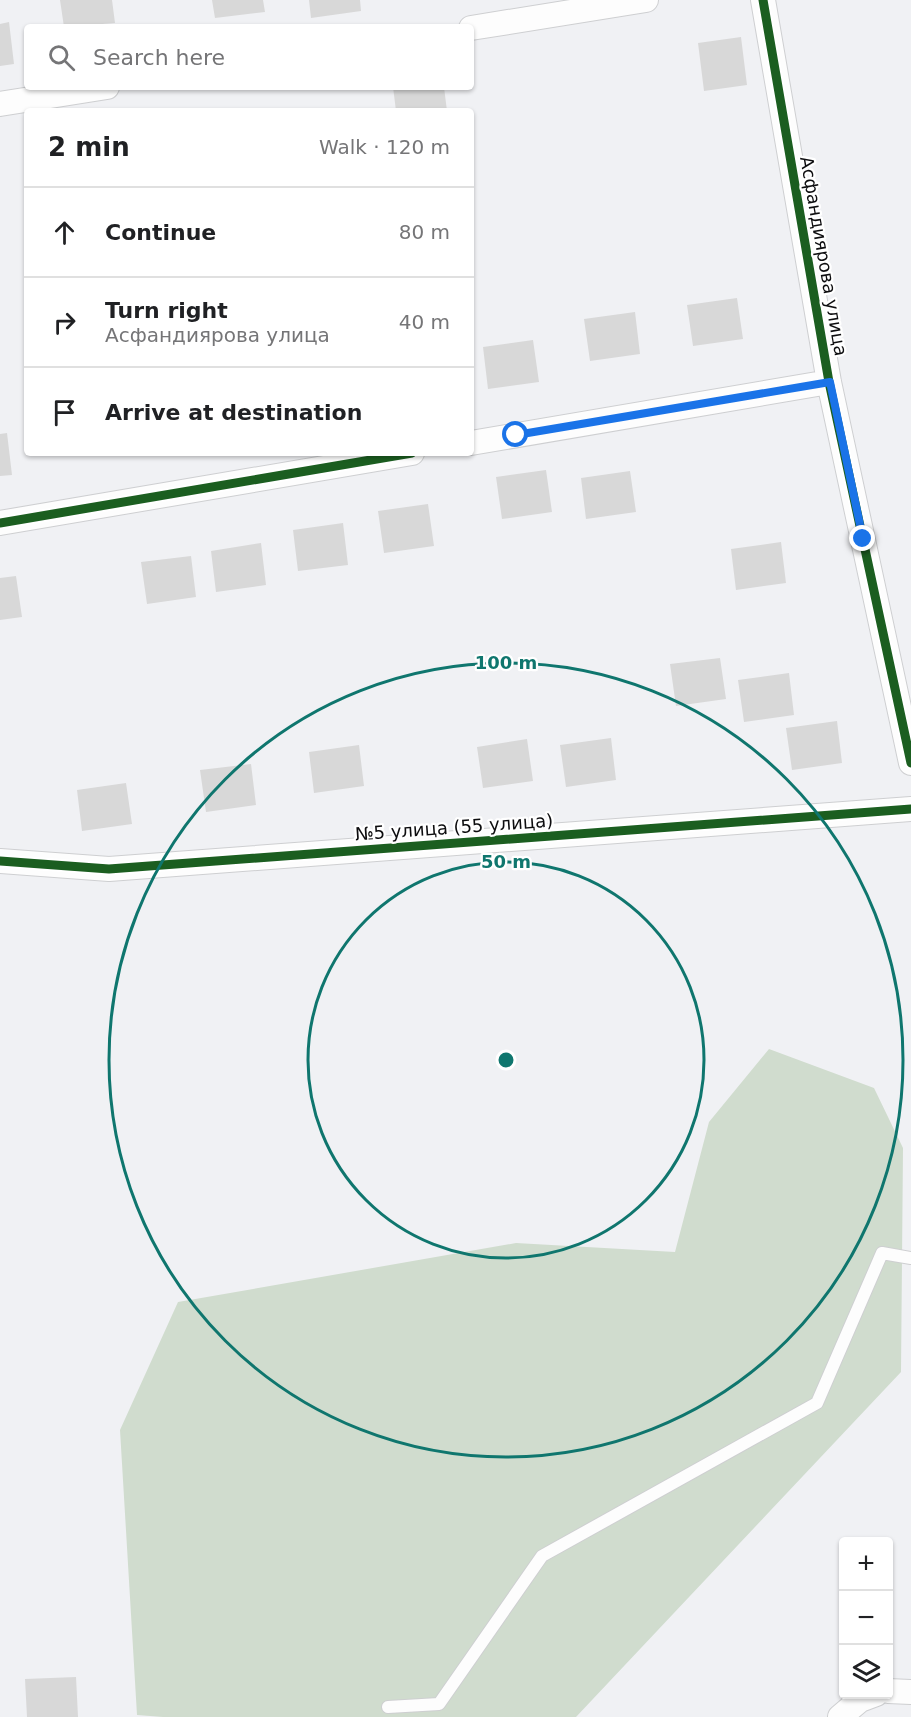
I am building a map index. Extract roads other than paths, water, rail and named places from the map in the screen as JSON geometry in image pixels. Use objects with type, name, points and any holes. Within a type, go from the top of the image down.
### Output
[{"type":"street","points":[[474,28],[646,0]]},
{"type":"street","name":"Асфандиярова улица","points":[[763,0],[830,382],[911,763]]},
{"type":"street","points":[[0,104],[88,90]]},
{"type":"street","points":[[474,442],[830,382]]},
{"type":"street","points":[[0,523],[394,456]]},
{"type":"street","name":"№5 улица (55 улица)","points":[[0,861],[110,869],[911,809]]},
{"type":"street","points":[[893,1691],[911,1692]]},
{"type":"street","points":[[840,1717],[863,1699]]},
{"type":"lane","points":[[387,1707],[439,1704],[542,1556],[817,1402],[882,1252],[911,1258]]}]
